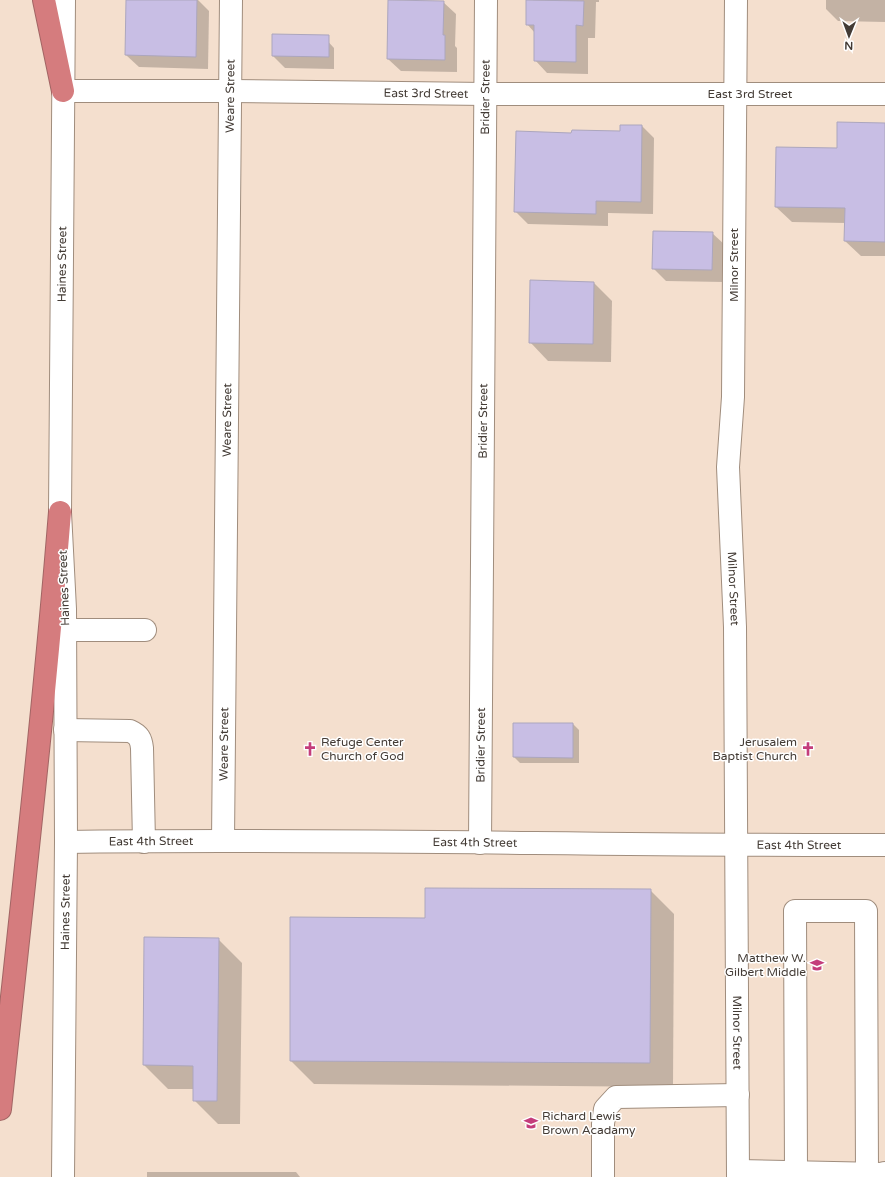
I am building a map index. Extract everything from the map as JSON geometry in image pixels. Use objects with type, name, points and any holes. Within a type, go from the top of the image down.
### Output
[{"type":"highway","points":[[44,0],[63,91]]},
{"type":"highway","points":[[0,1109],[52,612],[60,512]]},
{"type":"street","name":"Haines Street","points":[[63,1177],[66,730],[64,571],[60,512],[64,0]]},
{"type":"street","name":"Weare Street","points":[[223,841],[232,0]]},
{"type":"street","name":"Bridier Street","points":[[480,842],[486,0]]},
{"type":"street","name":"Milnor Street","points":[[736,0],[733,397],[728,467],[735,627],[738,1174]]},
{"type":"street","name":"East 3rd Street","points":[[63,91],[486,94],[885,94]]},
{"type":"street","points":[[65,630],[145,630]]},
{"type":"street","points":[[66,730],[130,731],[137,734],[141,740],[142,748],[144,842]]},
{"type":"street","name":"East 4th Street","points":[[66,842],[223,841],[885,845]]},
{"type":"street","points":[[738,1174],[796,1172],[876,1173],[866,911],[795,911],[796,1172]]},
{"type":"street","points":[[602,1177],[603,1124],[605,1109],[616,1096],[738,1095]]},
{"type":"building","points":[[126,0],[197,0],[196,57],[125,55]]},
{"type":"building","points":[[388,0],[444,1],[443,35],[445,35],[445,60],[387,59]]},
{"type":"building","points":[[526,0],[584,1],[583,26],[576,25],[576,62],[534,61],[534,25],[526,25]]},
{"type":"building","points":[[272,34],[329,35],[329,57],[272,56]]},
{"type":"building","points":[[837,122],[885,123],[885,242],[844,241],[845,208],[775,207],[776,147],[837,148]]},
{"type":"building","points":[[620,125],[642,125],[641,202],[596,201],[596,214],[514,212],[516,131],[571,133],[572,130],[620,131]]},
{"type":"building","points":[[653,231],[713,232],[712,270],[652,269]]},
{"type":"building","points":[[530,280],[594,282],[593,344],[529,343]]},
{"type":"building","points":[[513,723],[573,723],[573,758],[513,757]]},
{"type":"building","points":[[425,888],[651,889],[650,1063],[290,1061],[290,917],[425,918]]},
{"type":"building","points":[[144,937],[219,938],[217,1101],[193,1101],[193,1066],[143,1065]]},
{"type":"place","name":"Refuge Center Church of God","points":[[310,749]]},
{"type":"place","name":"Jerusalem Baptist Church","points":[[808,749]]},
{"type":"place","name":"Matthew W. Gilbert Middle","points":[[817,965]]},
{"type":"place","name":"Richard Lewis Brown Acadamy","points":[[531,1123]]}]
